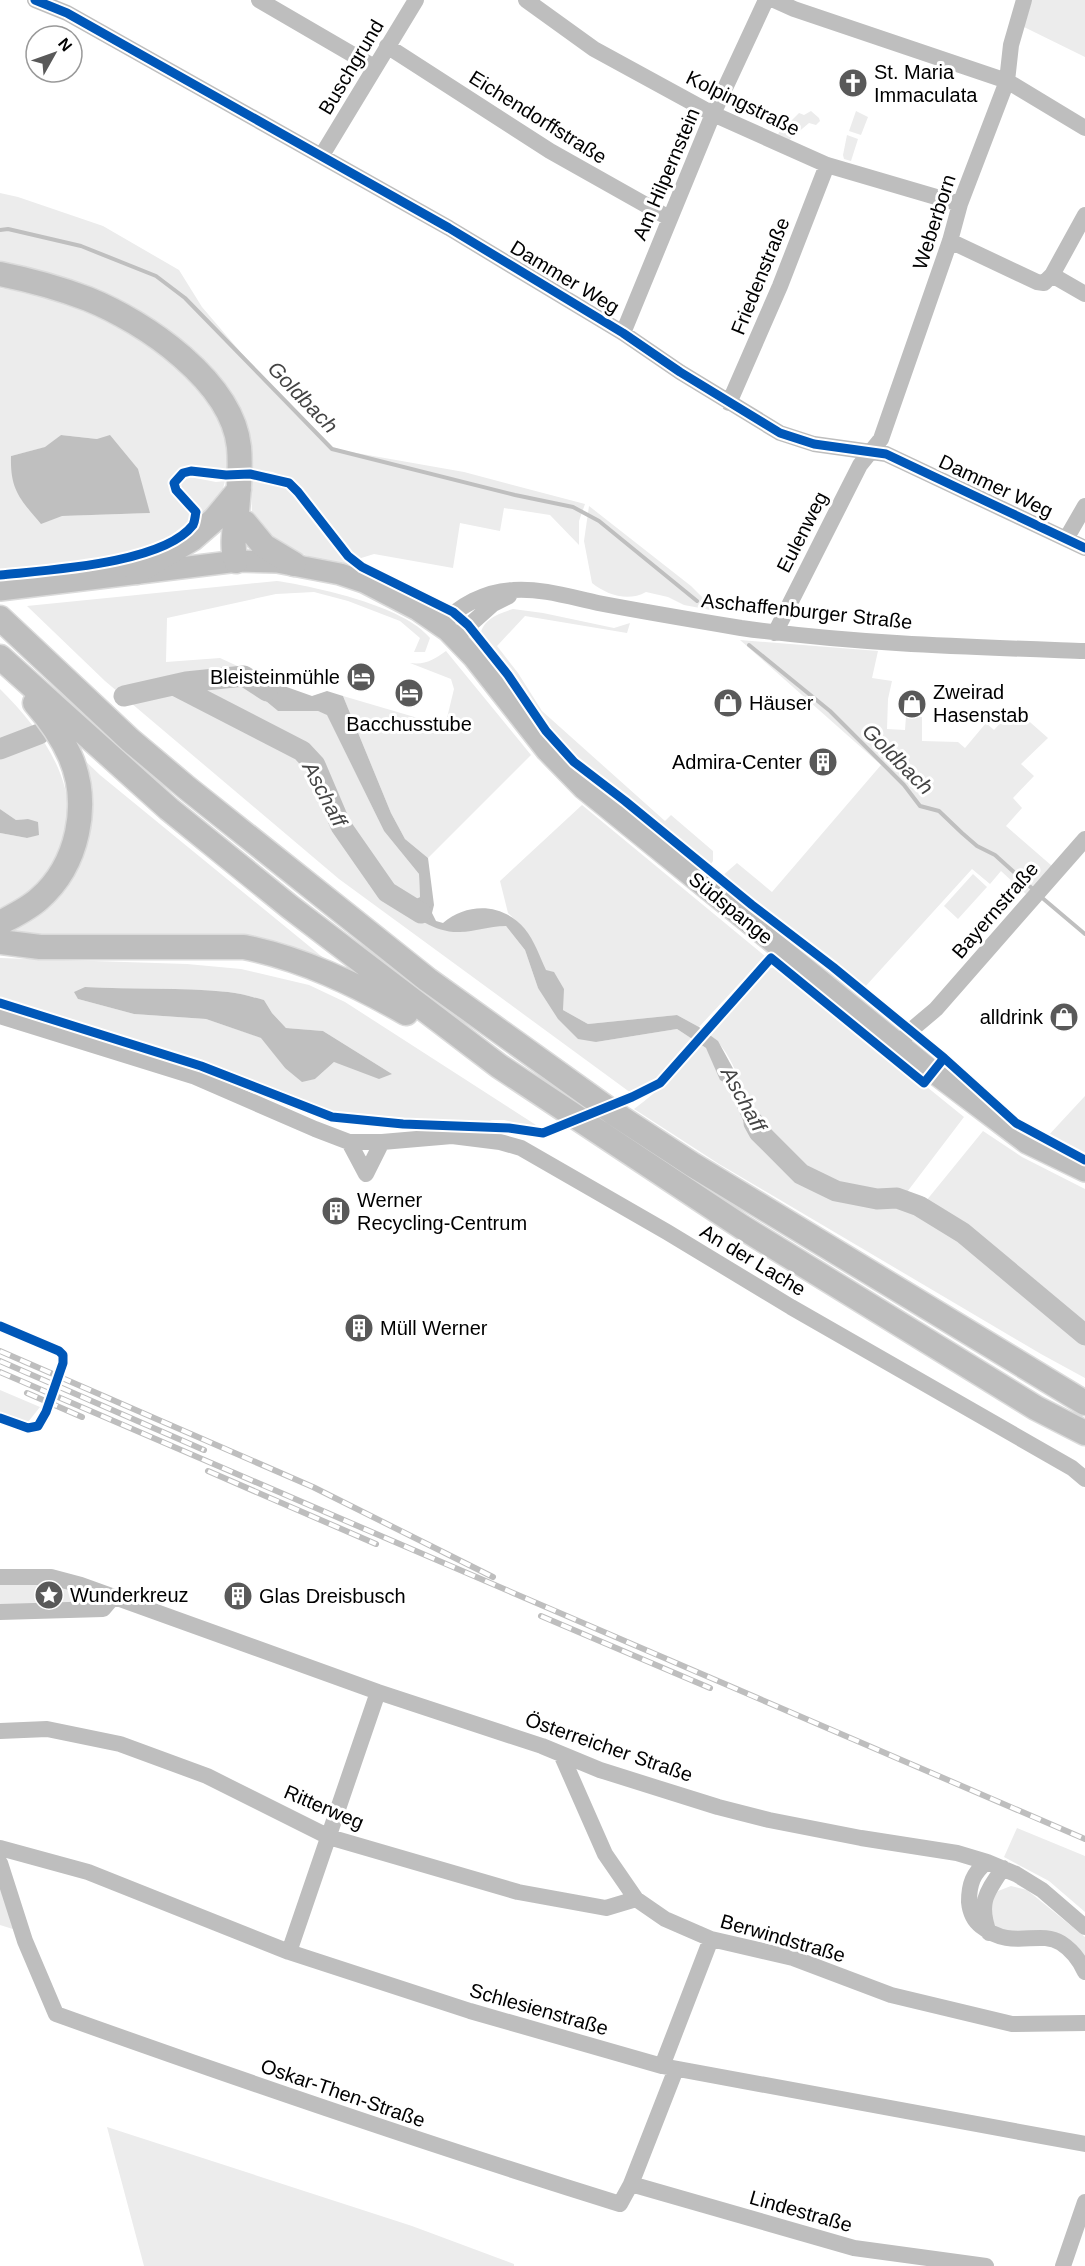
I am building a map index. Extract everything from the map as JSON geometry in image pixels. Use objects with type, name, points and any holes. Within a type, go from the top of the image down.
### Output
[{"type":"highway","points":[[0,274],[46,284],[90,300],[138,325],[189,364],[224,405],[234,424],[239,446],[239,490],[233,542],[237,561]]},
{"type":"highway","points":[[237,561],[247,547],[239,490]]},
{"type":"highway","points":[[136,572],[192,539],[214,519],[239,490]]},
{"type":"highway","points":[[245,523],[264,546],[294,564]]},
{"type":"highway","points":[[0,618],[130,740],[186,788],[437,987],[615,1114],[693,1165],[1085,1403]]},
{"type":"highway","points":[[0,658],[44,714],[70,756],[79,792],[80,810],[74,848],[66,866],[39,898],[0,923]]},
{"type":"highway","points":[[0,658],[169,809],[290,907],[499,1066],[742,1227],[1036,1408],[1085,1433]]},
{"type":"highway","points":[[0,942],[40,947],[244,947],[272,953],[348,981],[499,1066]]},
{"type":"main road","name":"Südspange","points":[[0,590],[237,561],[294,564],[340,574],[364,582],[418,610],[448,631],[547,751],[583,788],[902,1047],[1027,1143],[1085,1172]]},
{"type":"street","name":"Dammer Weg","points":[[38,0],[67,13],[449,228],[623,333],[729,403],[780,432],[796,439],[825,446],[886,454],[1085,548]]},
{"type":"street","points":[[259,0],[374,67]]},
{"type":"street","name":"Buschgrund","points":[[322,155],[416,0]]},
{"type":"street","name":"Kolpingstraße","points":[[526,0],[594,49],[714,114],[827,165],[960,204]]},
{"type":"street","name":"Am Hilpernstein","points":[[623,333],[669,218],[766,0]]},
{"type":"street","points":[[774,0],[805,13],[1007,81],[1085,128]]},
{"type":"street","name":"Weberborn","points":[[869,452],[881,439],[950,241],[960,204],[1007,81],[1011,45],[1024,0]]},
{"type":"street","name":"Eichendorffstraße","points":[[387,46],[550,151],[669,218]]},
{"type":"street","name":"Friedenstraße","points":[[729,403],[780,286],[827,165]]},
{"type":"street","points":[[950,241],[1044,284],[1052,275],[1085,215]]},
{"type":"street","points":[[1052,275],[1085,294]]},
{"type":"street","name":"Eulenweg","points":[[775,633],[860,465],[869,452]]},
{"type":"street","points":[[1066,539],[1085,506]]},
{"type":"street","name":"Aschaffenburger Straße","points":[[448,631],[453,612],[479,598],[499,592],[527,590],[654,614],[775,633],[926,645],[1085,651]]},
{"type":"street","name":"Bayernstraße","points":[[902,1047],[928,1023],[936,1009],[1085,839]]},
{"type":"street","name":"An der Lache","points":[[0,1016],[193,1076],[349,1142],[382,1142],[452,1136],[478,1138],[521,1148],[791,1307],[1072,1468],[1085,1479]]},
{"type":"street","points":[[349,1142],[366,1174],[382,1142]]},
{"type":"street","name":"Österreicher Straße","points":[[0,1577],[51,1577],[114,1596],[378,1692],[542,1746],[600,1770],[718,1807],[769,1820],[861,1838],[941,1850],[987,1862],[1003,1868],[1042,1890],[1085,1928]]},
{"type":"street","points":[[0,1612],[103,1609],[114,1596]]},
{"type":"street","points":[[289,1952],[378,1692]]},
{"type":"street","name":"Ritterweg","points":[[0,1731],[47,1730],[120,1744],[207,1776],[329,1837],[518,1892],[606,1908],[636,1899]]},
{"type":"street","name":"Berwindstraße","points":[[561,1754],[604,1854],[636,1899],[665,1919],[711,1939],[793,1958],[891,1995],[1012,2024],[1085,2023]]},
{"type":"street","name":"Schlesienstraße","points":[[0,1848],[88,1872],[289,1952],[470,2011],[669,2068],[1085,2144]]},
{"type":"street","points":[[941,1850],[963,1870],[976,1923],[990,1934],[1010,1940],[1052,1940],[1061,1943],[1074,1954],[1085,1972]]},
{"type":"street","points":[[969,1902],[971,1879],[987,1862]]},
{"type":"street","name":"Oskar-Then-Straße","points":[[0,1863],[25,1941],[56,2014],[229,2077],[450,2152],[620,2204],[631,2184]]},
{"type":"street","points":[[990,1934],[983,1916],[983,1905],[989,1889],[1003,1868]]},
{"type":"street","points":[[631,2184],[711,1939]]},
{"type":"street","name":"Lindestraße","points":[[631,2184],[854,2248],[986,2266]]},
{"type":"street","points":[[1063,2266],[1085,2202]]},
{"type":"shaded area","points":[[1032,0],[1085,0],[1085,57],[1024,27]]},
{"type":"shaded area","points":[[811,111],[819,118],[820,121],[816,125],[809,123],[789,140],[778,135],[784,119],[790,122],[799,113],[804,115]]},
{"type":"shaded area","points":[[856,111],[868,117],[861,135],[849,131]]},
{"type":"shaded area","points":[[847,135],[858,139],[851,161],[844,159],[843,155]]},
{"type":"shaded area","points":[[0,193],[103,226],[179,270],[202,307],[277,395],[328,446],[464,472],[585,504],[579,521],[579,545],[550,515],[504,508],[500,531],[460,523],[453,568],[374,554],[358,559],[338,538],[301,489],[291,480],[273,472],[250,469],[201,363],[0,269]]},
{"type":"shaded area","points":[[0,288],[59,301],[88,312],[116,325],[167,359],[208,403],[223,430],[228,454],[227,471],[185,471],[173,478],[171,485],[173,494],[192,510],[192,519],[169,537],[128,553],[0,574]],"holes":[[[61,435],[97,439],[150,513],[62,516],[11,456],[46,447]]]},
{"type":"shaded area","points":[[185,476],[216,482],[225,481],[220,500],[200,518],[196,504],[180,490],[179,486]]},
{"type":"shaded area","points":[[251,478],[277,481],[296,495],[341,551],[373,578],[270,543],[252,517]]},
{"type":"shaded area","points":[[589,506],[691,586],[716,611],[684,605],[668,597],[646,592],[625,597],[618,596],[592,583],[584,541]]},
{"type":"shaded area","points":[[277,581],[336,593],[381,607],[401,616],[430,638],[425,652],[414,652],[420,638],[400,621],[348,601],[314,592],[276,594],[167,618],[166,662],[220,658],[244,669],[245,684],[278,711],[318,711],[327,714],[384,831],[419,874],[420,897],[412,901],[405,899],[398,902],[412,916],[461,932],[488,926],[506,926],[525,950],[538,988],[596,1042],[677,1029],[691,1038],[656,1079],[631,1093],[339,879],[105,681],[27,606]]},
{"type":"shaded area","points":[[513,609],[614,628],[630,623],[627,633],[525,616],[497,646],[518,673],[542,711],[665,821],[671,815],[713,851],[713,861],[709,867],[626,798],[576,762],[537,716],[514,679],[480,638],[487,622]]},
{"type":"shaded area","points":[[740,640],[878,651],[872,678],[892,681],[888,699],[887,729],[905,730],[906,716],[922,717],[922,741],[958,742],[965,748],[986,723],[994,730],[1014,708],[1048,738],[1021,764],[1034,776],[1013,798],[1022,808],[1006,826],[1052,866],[1026,894],[1001,871],[990,884],[972,869],[864,988],[721,877],[737,863],[772,892],[881,765]]},
{"type":"shaded area","points":[[479,644],[503,672],[545,732],[581,772],[624,803],[706,870],[702,873],[565,762],[478,646]]},
{"type":"shaded area","points":[[446,651],[531,755],[428,858],[405,839],[391,813],[343,696],[445,726],[454,689],[451,679],[410,663],[429,661]]},
{"type":"shaded area","points":[[0,689],[35,729],[50,751],[61,775],[67,800],[68,824],[61,849],[46,874],[19,900],[0,910],[0,833],[27,838],[39,834],[28,819],[16,820],[0,809]]},
{"type":"shaded area","points":[[76,752],[100,775],[342,973],[317,961],[0,936],[61,887]]},
{"type":"shaded area","points":[[582,805],[765,956],[699,1027],[677,1015],[588,1024],[563,1010],[526,930],[508,913],[500,881]]},
{"type":"shaded area","points":[[973,874],[987,887],[958,919],[944,906]]},
{"type":"shaded area","points":[[722,883],[900,1026],[885,1021],[720,887]]},
{"type":"shaded area","points":[[0,958],[187,964],[241,969],[309,985],[345,1002],[536,1125],[530,1127],[504,1120],[492,1120],[485,1123],[438,1121],[330,1111],[201,1060],[0,999]],"holes":[[[85,987],[210,990],[237,993],[264,1000],[286,1028],[323,1031],[392,1074],[334,1062],[315,1079],[285,1068],[262,1038],[206,1019],[134,1014],[78,999]]]},
{"type":"shaded area","points":[[770,968],[780,968],[964,1117],[907,1192],[926,1201],[983,1131],[1022,1157],[1085,1189],[1085,1378],[719,1164],[634,1109],[670,1079],[701,1045],[706,1048],[727,1084],[745,1125],[775,1140],[751,1108],[726,1052],[710,1035],[763,973]]},
{"type":"shaded area","points":[[945,1062],[992,1103],[1011,1126],[941,1067]]},
{"type":"shaded area","points":[[1085,1096],[1085,1157],[1047,1137]]},
{"type":"shaded area","points":[[0,1390],[40,1407],[28,1422],[0,1412]]},
{"type":"shaded area","points":[[35,1584],[71,1588],[99,1597],[99,1604],[0,1608],[0,1585]]},
{"type":"shaded area","points":[[1017,1828],[1085,1856],[1085,1912],[1049,1881],[1004,1857]]},
{"type":"shaded area","points":[[1011,1886],[1027,1890],[1085,1937],[1085,1958],[995,1927],[989,1906],[998,1891]]},
{"type":"shaded area","points":[[0,1888],[16,1930],[0,1925]]},
{"type":"shaded area","points":[[107,2127],[412,2226],[514,2264],[514,2266],[144,2266]]},
{"type":"water","points":[[61,435],[97,439],[110,435],[138,469],[150,513],[62,516],[41,524],[18,493],[12,477],[11,456],[45,447]]},
{"type":"water","points":[[244,669],[283,676],[281,685],[312,696],[327,691],[343,696],[391,813],[405,839],[428,858],[434,905],[432,913],[436,921],[443,923],[463,911],[485,908],[496,910],[516,920],[531,938],[546,970],[554,972],[564,989],[563,1010],[588,1024],[677,1015],[699,1027],[718,1041],[756,1117],[775,1140],[772,1145],[766,1147],[745,1125],[727,1084],[720,1080],[706,1048],[677,1029],[596,1042],[578,1039],[558,1019],[538,988],[525,950],[506,926],[451,932],[418,919],[404,908],[398,902],[405,899],[412,901],[420,897],[419,874],[384,831],[327,715],[318,711],[278,711],[245,684]]},
{"type":"water","points":[[0,809],[16,820],[28,819],[38,822],[39,835],[27,838],[0,833]]},
{"type":"water","points":[[85,987],[210,990],[237,993],[264,1000],[286,1028],[323,1031],[392,1074],[379,1079],[334,1062],[315,1079],[302,1082],[285,1068],[261,1038],[206,1019],[134,1014],[78,999],[74,992]]},
{"type":"waterway","name":"Goldbach","points":[[0,230],[8,229],[81,246],[156,276],[185,298],[332,449],[515,495],[573,507],[599,521],[697,601]]},
{"type":"waterway","name":"Goldbach","points":[[749,645],[830,711],[904,785],[920,806],[939,811],[977,846],[995,855],[1035,891]]},
{"type":"waterway","name":"Aschaff","points":[[124,696],[186,682],[244,676],[267,691]]},
{"type":"waterway","name":"Aschaff","points":[[174,685],[302,751],[315,765],[341,826],[387,892],[421,913]]},
{"type":"waterway","name":"Aschaff","points":[[0,749],[39,734]]},
{"type":"waterway","name":"Goldbach","points":[[1040,896],[1085,934]]},
{"type":"waterway","name":"Aschaff","points":[[754,1123],[759,1132],[801,1174],[836,1191],[877,1199],[897,1198],[919,1206],[963,1233],[1085,1335]]},
{"type":"railway","points":[[0,1351],[313,1487],[493,1577]]},
{"type":"railway","points":[[0,1361],[204,1450]]},
{"type":"railway","points":[[0,1372],[1085,1839]]},
{"type":"railway","points":[[27,1393],[82,1417]]},
{"type":"railway","points":[[208,1471],[376,1544]]},
{"type":"railway","points":[[541,1616],[710,1688]]},
{"type":"cycle path","points":[[35,0],[67,13],[449,228],[623,333],[680,372],[780,433],[814,444],[886,454],[1085,548]]},
{"type":"cycle path","points":[[0,575],[103,563],[157,549],[178,538],[193,525],[196,512],[176,490],[174,483],[183,473],[191,471],[226,475],[250,474],[289,483],[348,556],[362,567],[453,612],[468,625],[508,675],[546,731],[574,762],[833,967],[944,1058],[1016,1123],[1085,1160]]},
{"type":"cycle path","points":[[0,1003],[201,1066],[332,1117],[403,1124],[509,1128],[543,1133],[632,1097],[660,1083],[771,958],[924,1083],[944,1058]]},
{"type":"cycle path","points":[[0,1326],[59,1351],[63,1355],[63,1363],[46,1412],[38,1426],[28,1428],[0,1418]]},
{"type":"place","name":"St. Maria Immaculata","points":[[853,83]]},
{"type":"place","name":"Bleisteinmühle","points":[[361,677]]},
{"type":"place","name":"Bacchusstube","points":[[409,693]]},
{"type":"place","name":"Häuser","points":[[728,703]]},
{"type":"place","name":"Zweirad Hasenstab","points":[[912,704]]},
{"type":"place","name":"Admira-Center","points":[[823,762]]},
{"type":"place","name":"alldrink","points":[[1064,1017]]},
{"type":"place","name":"Werner Recycling-Centrum","points":[[336,1211]]},
{"type":"place","name":"Müll Werner","points":[[359,1328]]},
{"type":"place","name":"Wunderkreuz","points":[[49,1595]]},
{"type":"place","name":"Glas Dreisbusch","points":[[238,1596]]}]
